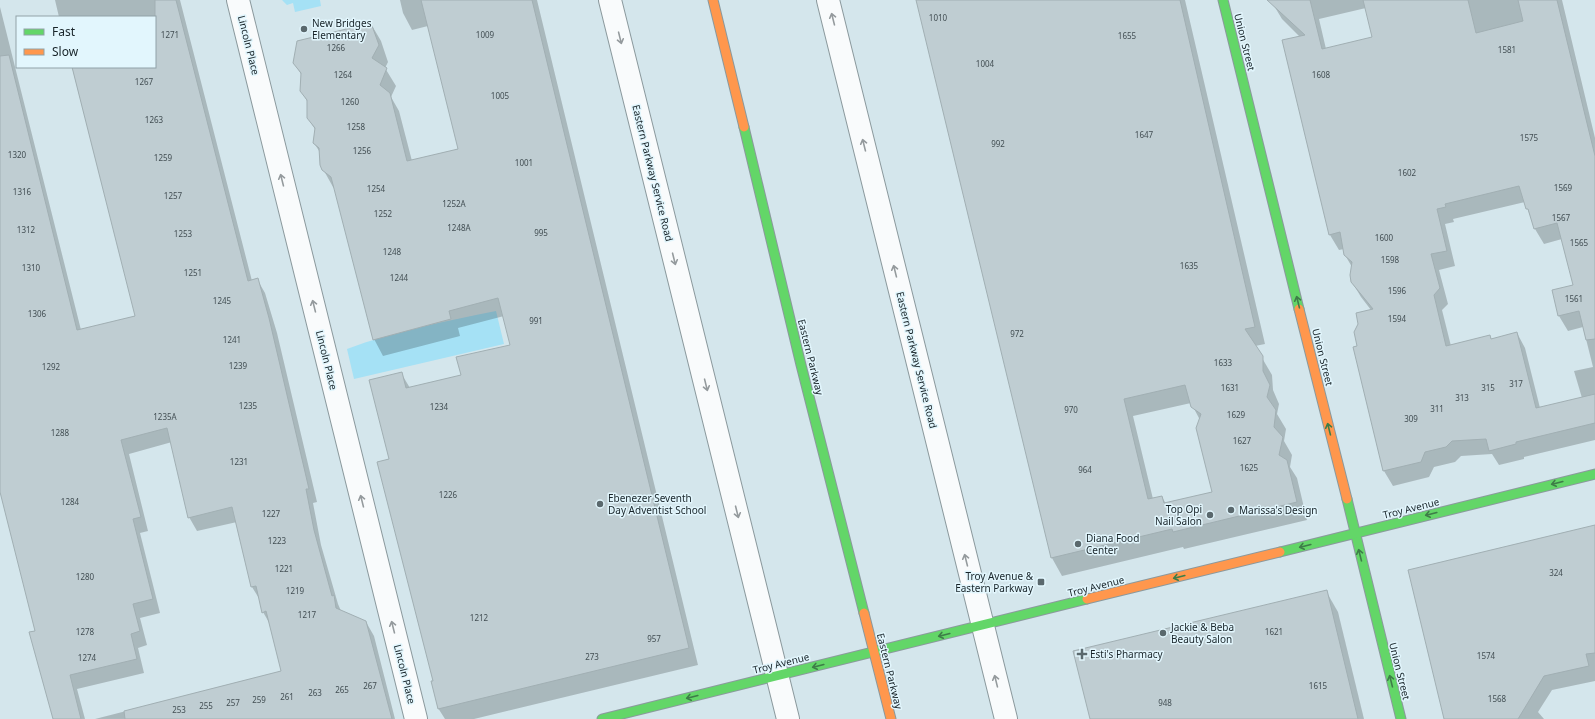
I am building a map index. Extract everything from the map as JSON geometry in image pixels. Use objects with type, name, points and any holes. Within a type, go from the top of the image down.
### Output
[{"type":"street","name":"Lincoln Place","points":[[238,0],[416,719]]},
{"type":"street","name":"Eastern Parkway Service Road","points":[[610,0],[788,719]]},
{"type":"street","name":"Eastern Parkway","points":[[713,0],[800,358],[891,719]]},
{"type":"street","name":"Eastern Parkway Service Road","points":[[828,0],[1006,719]]},
{"type":"street","name":"Union Street","points":[[1223,0],[1401,719]]},
{"type":"street","name":"Troy Avenue","points":[[602,719],[1595,474]]},
{"type":"shaded area","points":[[282,0],[320,0],[321,6],[295,12],[293,3],[287,5]]},
{"type":"shaded area","points":[[496,311],[504,344],[354,379],[347,349],[402,332]]},
{"type":"building","points":[[155,0],[176,0],[248,281],[258,278],[269,318],[309,489],[306,489],[314,530],[332,596],[334,595],[336,608],[366,621],[392,719],[125,719],[124,711],[281,671],[266,611],[262,613],[256,586],[251,587],[232,507],[188,518],[167,428],[121,440],[141,517],[133,519],[153,599],[133,604],[140,631],[131,634],[137,659],[70,675],[81,719],[53,719],[29,632],[35,631],[0,492],[0,56],[9,55],[77,330],[135,316],[72,68],[156,68]]},
{"type":"building","points":[[421,0],[532,0],[689,648],[438,709],[431,681],[433,681],[377,462],[389,459],[369,380],[402,372],[406,388],[461,375],[456,357],[510,345],[498,298],[449,311],[451,319],[373,340],[331,177],[322,170],[320,165],[319,148],[313,143],[315,128],[307,118],[307,100],[300,91],[301,73],[293,63],[297,41],[371,23],[379,45],[372,58],[387,68],[380,85],[390,93],[407,161],[458,149]]},
{"type":"building","points":[[916,0],[1180,0],[1255,327],[1245,329],[1263,356],[1263,371],[1270,385],[1267,397],[1276,410],[1274,427],[1283,437],[1279,455],[1287,460],[1297,502],[1173,532],[1172,529],[1051,558]],"holes":[[[1185,385],[1191,407],[1201,414],[1196,428],[1212,492],[1164,503],[1162,496],[1148,499],[1124,399]]]},
{"type":"building","points":[[1267,0],[1310,0],[1322,49],[1372,37],[1363,0],[1468,0],[1476,33],[1523,21],[1518,0],[1557,0],[1595,156],[1595,339],[1586,340],[1579,311],[1558,316],[1552,290],[1573,285],[1557,223],[1534,229],[1519,186],[1445,204],[1446,207],[1437,209],[1447,251],[1431,254],[1440,288],[1434,295],[1446,346],[1490,335],[1491,339],[1517,332],[1536,408],[1595,394],[1595,423],[1516,442],[1516,444],[1489,451],[1486,439],[1452,441],[1446,447],[1425,452],[1421,462],[1383,471],[1353,347],[1357,346],[1354,332],[1358,324],[1356,313],[1373,309],[1351,282],[1350,275],[1352,262],[1344,255],[1340,232],[1329,235],[1282,40],[1305,35]]},
{"type":"building","points":[[1595,525],[1595,653],[1586,654],[1589,666],[1544,676],[1518,719],[1444,719],[1408,570]]},
{"type":"building","points":[[1327,590],[1358,719],[1090,719],[1073,651]]},
{"type":"traffic: fast","points":[[1223,0],[1299,309]]},
{"type":"traffic: fast","points":[[744,127],[801,365],[864,613]]},
{"type":"traffic: fast","points":[[1280,552],[1595,474]]},
{"type":"traffic: fast","points":[[1347,499],[1401,719]]},
{"type":"traffic: fast","points":[[602,719],[1087,599]]},
{"type":"traffic: slow","points":[[713,0],[744,127]]},
{"type":"traffic: slow","points":[[1299,309],[1347,499]]},
{"type":"traffic: slow","points":[[1087,599],[1280,552]]},
{"type":"traffic: slow","points":[[864,613],[891,719]]},
{"type":"place","name":"New Bridges Elementary","points":[[304,29]]},
{"type":"place","name":"Ebenezer Seventh Day Adventist School","points":[[600,504]]},
{"type":"place","name":"Marissa's Design","points":[[1231,510]]},
{"type":"place","name":"Top Opi Nail Salon","points":[[1210,515]]},
{"type":"place","name":"Diana Food Center","points":[[1078,544]]},
{"type":"place","name":"Troy Avenue & Eastern Parkway","points":[[1041,582]]},
{"type":"place","name":"Jackie & Beba Beauty Salon","points":[[1163,633]]},
{"type":"place","name":"Esti's Pharmacy","points":[[1082,654]]}]
